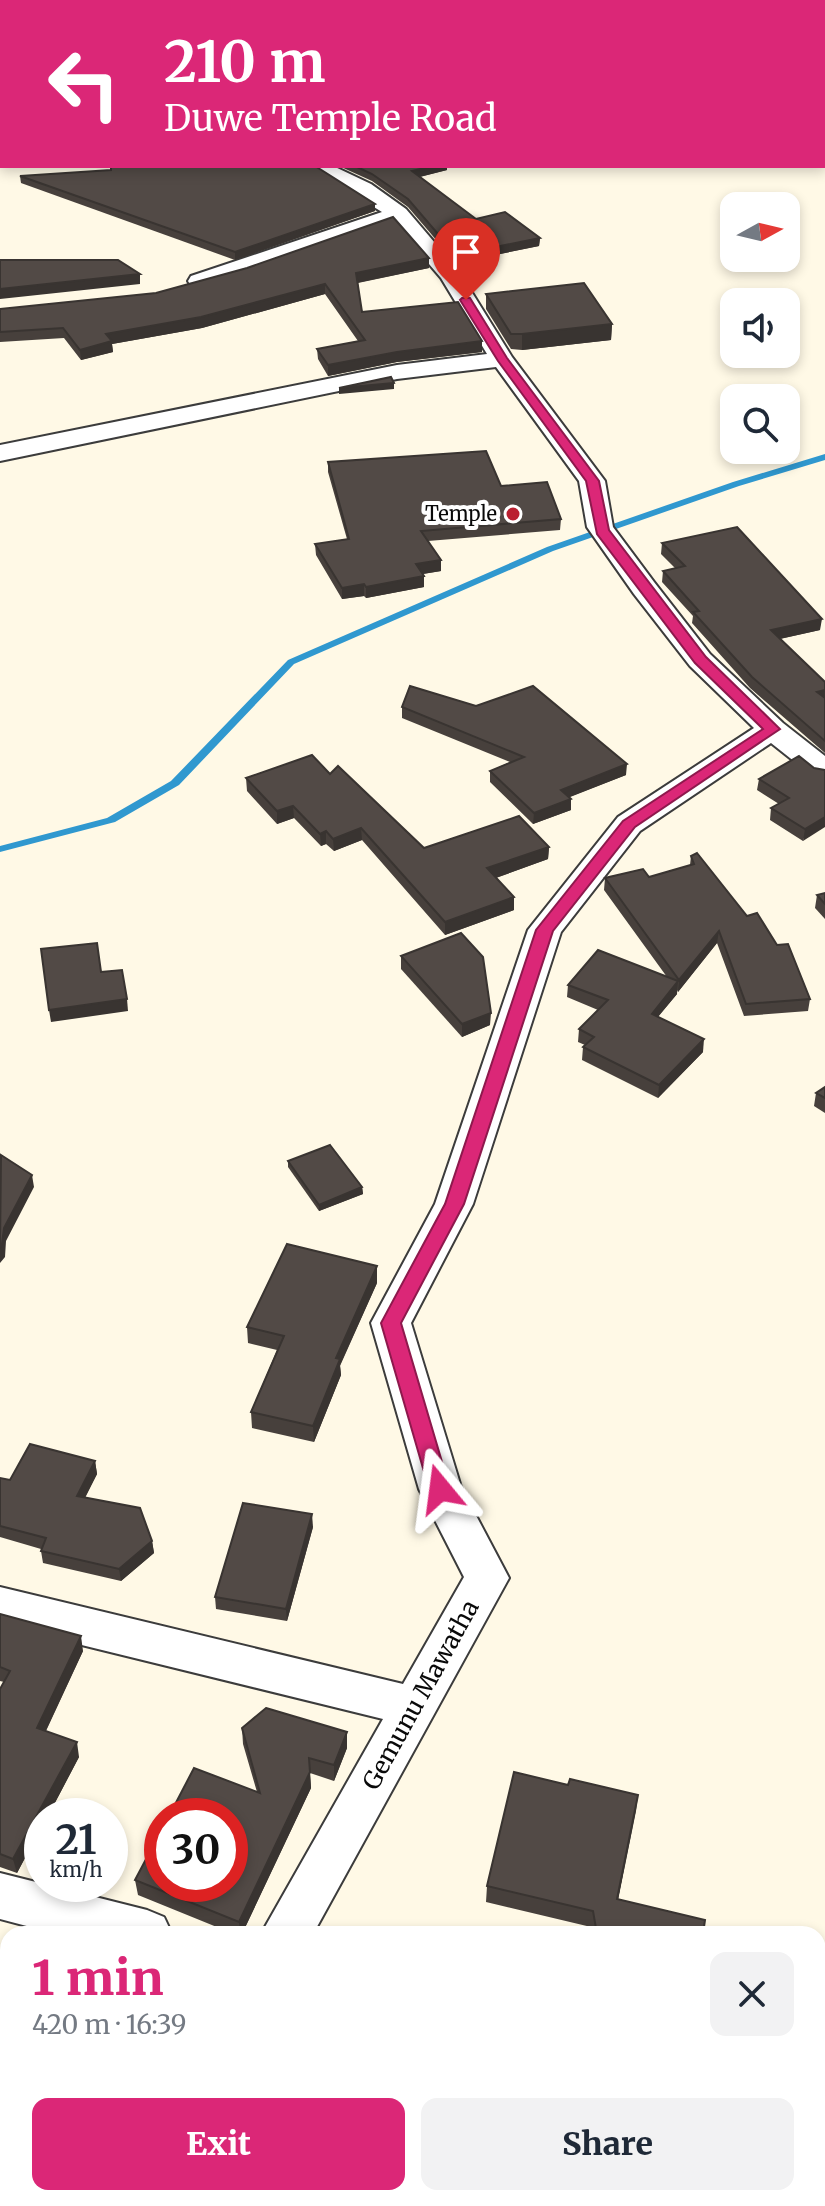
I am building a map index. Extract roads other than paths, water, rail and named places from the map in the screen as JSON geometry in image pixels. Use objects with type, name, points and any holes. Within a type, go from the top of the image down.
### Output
[{"type":"street","points":[[321,168],[363,189],[398,214],[450,275],[502,359],[592,481],[602,531],[700,660],[772,729],[825,771]]},
{"type":"street","points":[[184,286],[398,214]]},
{"type":"street","points":[[0,453],[397,372],[502,359]]},
{"type":"street","name":"Gemunu Mawatha","points":[[291,1926],[487,1578],[440,1489],[391,1323],[454,1204],[545,930],[629,824],[772,729]]},
{"type":"street","points":[[0,1606],[414,1707]]},
{"type":"street","points":[[0,1896],[116,1926]]},
{"type":"waterway","points":[[0,849],[111,820],[175,783],[291,662],[550,549],[736,484],[825,457]]},
{"type":"place","name":"Temple","points":[[513,514]]}]
